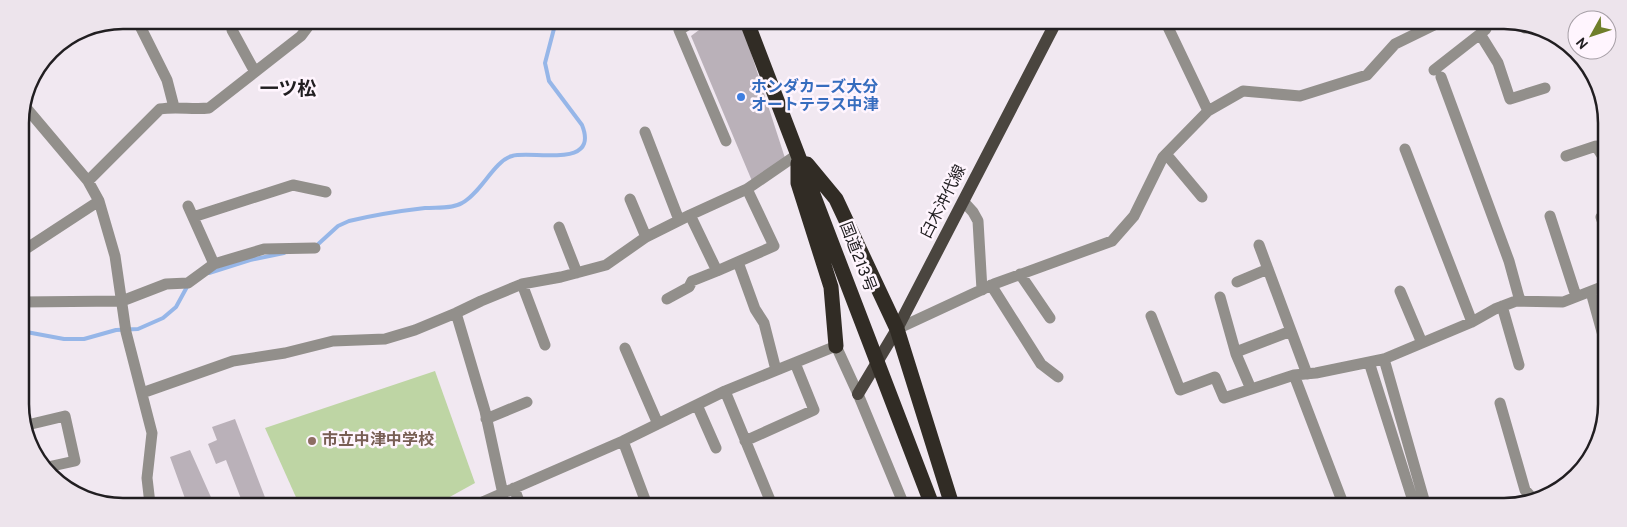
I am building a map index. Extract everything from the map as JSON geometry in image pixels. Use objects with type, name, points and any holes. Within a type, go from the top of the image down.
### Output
[{"type":"highway","name":"国道213号","points":[[750,29],[929,498]]},
{"type":"highway","points":[[798,154],[836,199],[897,329],[950,498]]},
{"type":"highway","points":[[798,154],[798,183],[831,287],[836,346]]},
{"type":"main road","name":"臼木沖代線","points":[[858,394],[897,329],[1052,29]]},
{"type":"street","points":[[145,29],[167,80],[174,107]]},
{"type":"street","points":[[88,181],[160,109],[174,107],[193,110],[209,108],[301,36],[306,29]]},
{"type":"street","points":[[681,29],[679,30],[726,141]]},
{"type":"street","points":[[1169,29],[1208,111]]},
{"type":"street","points":[[897,329],[1020,274],[1112,241],[1134,216],[1163,157],[1208,111],[1243,91],[1300,96],[1367,75],[1395,44],[1426,29]]},
{"type":"street","points":[[1520,301],[1510,261],[1438,74],[1483,29],[1498,63],[1510,99],[1545,88]]},
{"type":"street","points":[[232,30],[255,72]]},
{"type":"street","points":[[30,112],[88,181],[98,201],[115,256],[126,332],[152,433],[147,478],[149,498]]},
{"type":"street","points":[[645,132],[684,218],[717,271]]},
{"type":"street","points":[[1566,156],[1596,146],[1598,149]]},
{"type":"street","points":[[1405,149],[1472,322]]},
{"type":"street","points":[[142,393],[233,361],[285,353],[333,341],[385,339],[415,330],[522,284],[606,265],[646,237],[747,189],[798,154]]},
{"type":"street","points":[[1166,154],[1202,197]]},
{"type":"street","points":[[193,217],[293,186],[326,192]]},
{"type":"street","points":[[667,298],[689,287],[692,281],[774,246],[747,189]]},
{"type":"street","points":[[630,199],[646,237]]},
{"type":"street","points":[[29,247],[98,201]]},
{"type":"street","points":[[963,201],[978,221],[987,288],[1041,364],[1058,378]]},
{"type":"street","points":[[188,206],[214,264]]},
{"type":"street","points":[[1550,216],[1576,296]]},
{"type":"street","points":[[559,227],[577,273]]},
{"type":"street","points":[[1260,245],[1307,374]]},
{"type":"street","points":[[29,302],[122,302],[166,284],[188,283],[214,264],[264,249],[315,248]]},
{"type":"street","points":[[738,262],[755,309],[764,323],[776,370]]},
{"type":"street","points":[[1236,282],[1268,269]]},
{"type":"street","points":[[1020,274],[1050,318]]},
{"type":"street","points":[[522,284],[544,345]]},
{"type":"street","points":[[1151,316],[1180,390],[1215,377],[1224,398],[1294,375],[1384,359],[1472,322],[1502,306],[1516,301],[1563,302],[1598,289]]},
{"type":"street","points":[[1400,291],[1422,343]]},
{"type":"street","points":[[1591,292],[1598,317]]},
{"type":"street","points":[[1220,297],[1236,352],[1251,389]]},
{"type":"street","points":[[1502,306],[1519,365]]},
{"type":"street","points":[[456,313],[486,419],[503,494]]},
{"type":"street","points":[[1236,352],[1291,331]]},
{"type":"street","points":[[493,498],[623,441],[725,391],[836,346],[901,498]]},
{"type":"street","points":[[625,348],[658,424]]},
{"type":"street","points":[[1384,359],[1423,498]]},
{"type":"street","points":[[1369,362],[1412,498]]},
{"type":"street","points":[[745,441],[814,410],[795,363]]},
{"type":"street","points":[[1294,375],[1341,498]]},
{"type":"street","points":[[725,391],[769,498]]},
{"type":"street","points":[[486,419],[527,402]]},
{"type":"street","points":[[1500,403],[1525,490],[1529,495]]},
{"type":"street","points":[[697,405],[716,448]]},
{"type":"street","points":[[32,427],[64,416],[75,461],[52,466]]},
{"type":"street","points":[[623,441],[644,498]]},
{"type":"street","points":[[514,488],[518,498]]},
{"type":"green space","points":[[435,371],[475,483],[448,498],[296,498],[265,428]]},
{"type":"building","name":"ホンダカーズ大分 オートテラス中津","points":[[700,29],[743,29],[785,158],[752,181],[691,36]]},
{"type":"building","points":[[235,419],[265,498],[241,498],[226,460],[216,464],[208,444],[217,440],[212,427]]},
{"type":"building","points":[[190,450],[211,498],[185,498],[170,457]]},
{"type":"waterway","points":[[315,247],[338,226],[349,221],[396,212],[458,205],[469,198],[499,164],[512,156],[561,155],[573,153],[581,148],[585,139],[582,125],[549,81],[545,63],[554,29]]},
{"type":"waterway","points":[[209,273],[250,260],[284,253]]},
{"type":"waterway","points":[[29,332],[64,339],[84,339],[116,330],[138,329],[163,318],[176,307],[188,285]]},
{"type":"place","name":"ホンダカーズ大分 オートテラス中津","points":[[741,97]]},
{"type":"place","name":"市立中津中学校","points":[[312,441]]},
{"type":"district","name":"一ツ松","points":[[288,90]]}]
